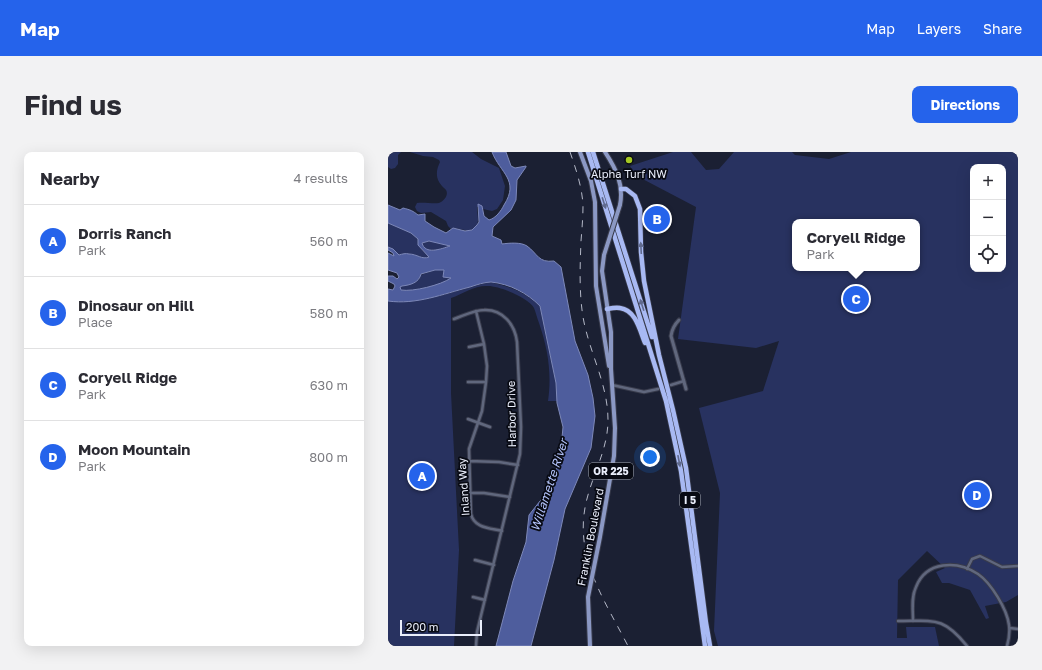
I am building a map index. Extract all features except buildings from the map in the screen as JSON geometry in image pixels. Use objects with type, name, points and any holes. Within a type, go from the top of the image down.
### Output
[{"type":"highway","name":"I 5","points":[[588,152],[660,382],[674,436],[681,470],[705,646]]},
{"type":"highway","name":"I 5","points":[[593,152],[659,355],[675,417],[686,468],[710,646]]},
{"type":"highway","points":[[621,189],[626,189],[635,196],[640,210],[641,252],[644,281],[659,355]]},
{"type":"highway","points":[[608,309],[621,308],[634,317],[660,382]]},
{"type":"main road","name":"Franklin Boulevard","points":[[580,152],[591,181],[595,202],[596,286],[612,385]]},
{"type":"main road","name":"OR 225","points":[[607,152],[617,171],[621,189],[620,205],[604,255],[602,271],[603,286],[608,309]]},
{"type":"main road","points":[[599,305],[602,308],[608,309]]},
{"type":"main road","name":"Franklin Boulevard","points":[[590,646],[588,597],[600,537],[614,449],[615,420],[612,385],[611,332],[608,309]]},
{"type":"street","name":"Harbor Drive","points":[[454,319],[483,310],[498,313],[505,317],[510,323],[516,335],[521,427],[518,465],[477,632],[476,646]]},
{"type":"street","name":"Inland Way","points":[[476,311],[484,344],[487,366],[484,403],[470,443],[469,461],[471,514],[474,521],[482,526],[502,531]]},
{"type":"street","points":[[679,320],[674,325],[672,336],[686,389]]},
{"type":"street","points":[[469,348],[484,344]]},
{"type":"street","points":[[671,385],[684,381]]},
{"type":"street","points":[[468,382],[486,382]]},
{"type":"street","points":[[612,385],[644,392],[658,389]]},
{"type":"street","points":[[468,419],[490,427]]},
{"type":"street","points":[[469,461],[487,461],[518,465]]},
{"type":"street","points":[[470,493],[510,497]]},
{"type":"street","points":[[967,569],[972,559],[980,556],[1002,567],[1018,566]]},
{"type":"street","points":[[475,560],[494,565]]},
{"type":"street","points":[[913,621],[914,593],[918,582],[923,576],[940,565],[954,565],[980,575],[1000,599],[1006,610],[1010,628],[1007,646]]},
{"type":"street","points":[[473,597],[485,600]]},
{"type":"street","points":[[898,621],[934,621],[944,624],[954,630],[967,646]]},
{"type":"street","points":[[1010,628],[1018,628]]},
{"type":"shaded area","points":[[388,152],[401,152],[398,155],[398,164],[395,168],[391,169],[388,167]]},
{"type":"shaded area","points":[[410,152],[472,152],[481,159],[499,168],[505,186],[503,200],[497,209],[492,211],[483,209],[482,206],[477,207],[477,223],[476,226],[470,231],[454,228],[451,229],[446,221],[431,212],[421,213],[417,211],[415,207],[417,203],[439,203],[446,198],[447,192],[437,177],[440,162],[439,160],[433,157]]},
{"type":"shaded area","points":[[492,152],[506,152],[511,166],[515,168],[526,167],[517,180],[516,200],[511,210],[493,227],[492,236],[501,240],[502,244],[515,243],[527,246],[541,259],[545,261],[554,261],[561,267],[575,341],[588,375],[595,416],[591,448],[565,509],[554,560],[531,646],[496,646],[513,581],[526,542],[529,515],[548,491],[560,459],[563,427],[557,403],[556,383],[540,306],[530,297],[518,290],[491,282],[486,282],[440,296],[419,300],[398,302],[388,301],[388,289],[393,290],[395,286],[388,281],[388,276],[393,276],[397,279],[399,277],[397,273],[388,270],[388,253],[394,256],[393,253],[388,250],[388,247],[393,249],[399,255],[412,254],[424,258],[429,257],[418,245],[418,239],[411,233],[388,223],[388,205],[400,210],[403,208],[408,209],[418,215],[425,214],[425,221],[446,233],[453,228],[465,231],[472,230],[479,222],[478,204],[482,206],[484,216],[489,220],[494,218],[500,212],[508,196],[510,189],[507,177]],"holes":[[[429,241],[450,246],[438,250],[426,249],[422,243]],[[435,270],[444,270],[443,277],[451,278],[427,287],[412,290],[401,290],[400,287],[418,280],[421,274]]]},
{"type":"shaded area","points":[[673,152],[691,152],[706,170],[719,169],[734,152],[792,152],[795,155],[829,159],[851,152],[1018,152],[1018,595],[1006,602],[985,606],[989,618],[986,619],[970,590],[949,583],[942,583],[936,572],[945,568],[927,551],[898,580],[897,638],[907,638],[906,627],[935,627],[939,646],[718,646],[714,631],[720,493],[699,408],[763,391],[779,341],[756,348],[678,339],[696,207],[635,175],[630,166]]},
{"type":"shaded area","points":[[388,223],[411,233],[418,239],[422,250],[429,257],[424,258],[412,254],[399,255],[393,249],[388,247]]},
{"type":"shaded area","points":[[429,241],[451,246],[430,250],[423,247],[422,243]]},
{"type":"shaded area","points":[[435,270],[444,270],[452,278],[427,287],[412,290],[401,290],[400,287],[414,283],[420,278],[421,275]]},
{"type":"shaded area","points":[[489,282],[516,290],[529,297],[540,306],[556,383],[557,401],[548,401],[550,381],[547,352],[534,308],[531,304],[514,293],[488,286],[474,288],[451,298],[451,393],[459,550],[454,646],[388,646],[388,301],[400,302],[426,299]]},
{"type":"railway","points":[[570,152],[580,185],[583,205],[580,279],[583,317],[589,343],[602,381],[608,420],[604,449],[588,495],[584,516],[584,536],[592,574],[628,646]]},
{"type":"place","name":"Alpha Turf NW","points":[[629,160]]},
{"type":"place","name":"Dinosaur on Hill","points":[[657,219]]},
{"type":"place","name":"Coryell Ridge","points":[[856,299]]},
{"type":"place","name":"Dorris Ranch","points":[[422,476]]},
{"type":"place","name":"Moon Mountain","points":[[977,495]]},
{"type":"water label","name":"Willamette River","points":[[549,485]]}]
